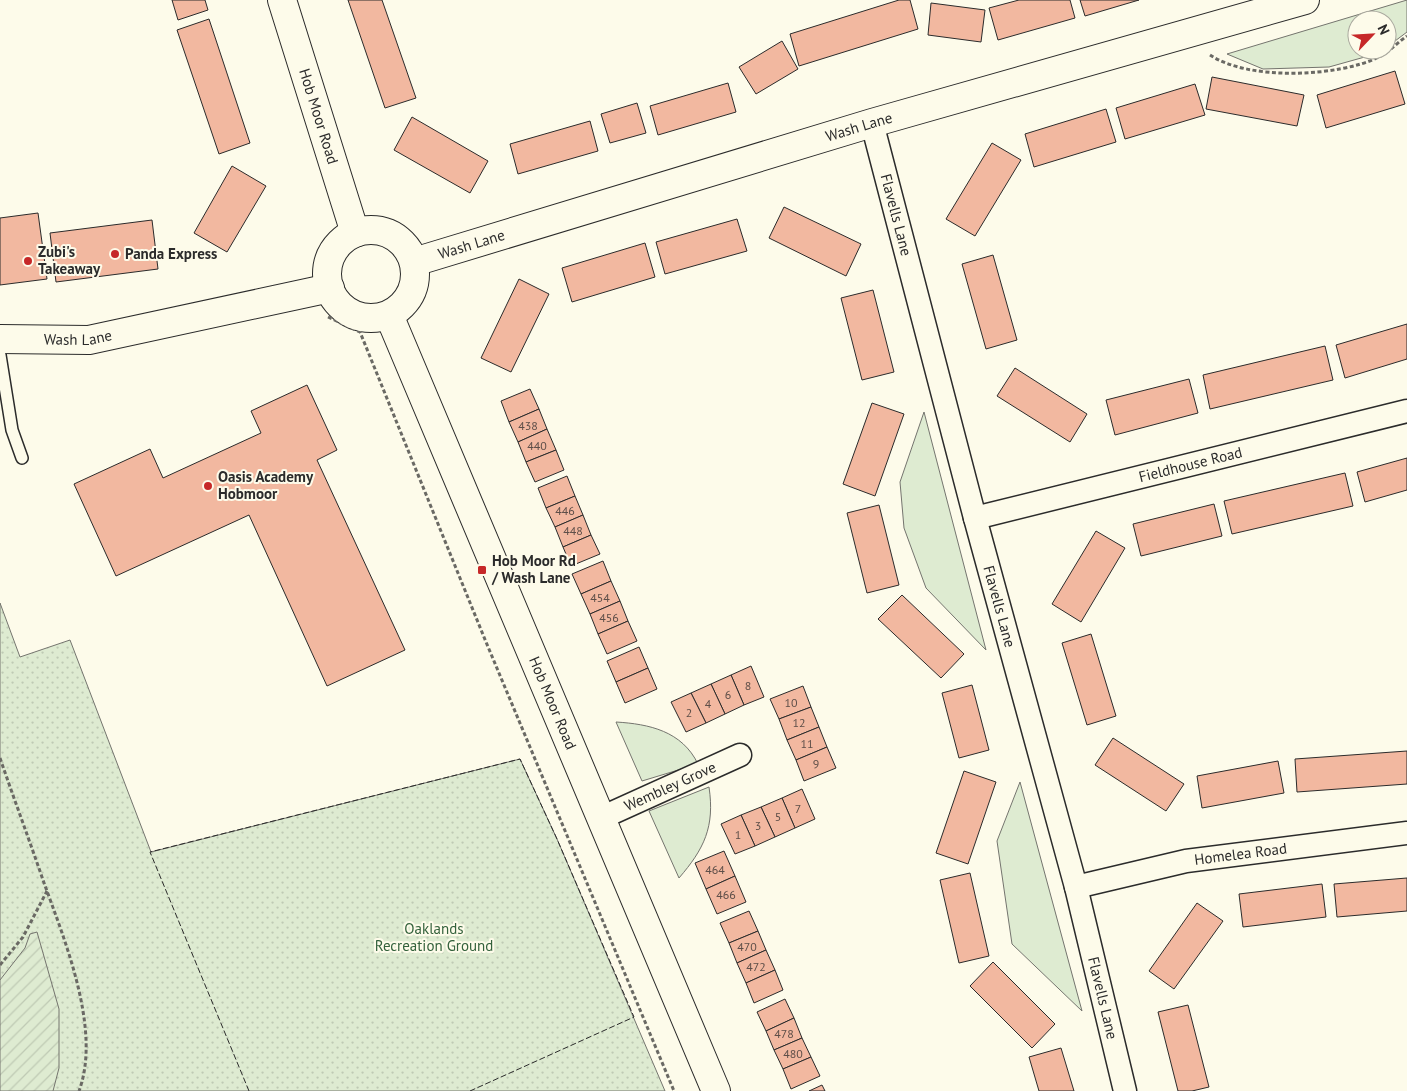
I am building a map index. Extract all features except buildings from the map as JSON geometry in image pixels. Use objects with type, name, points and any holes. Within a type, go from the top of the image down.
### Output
[{"type":"street","name":"Hob Moor Road","points":[[282,0],[355,233]]},
{"type":"street","name":"Wash Lane","points":[[414,262],[872,122],[1305,0]]},
{"type":"street","name":"Flavells Lane","points":[[872,122],[975,518],[1076,887],[1125,1091]]},
{"type":"street","points":[[375,230],[390,234],[405,245],[414,262],[417,272],[410,297],[389,315],[369,318],[355,316],[346,310],[335,298],[320,290],[327,276],[333,252],[342,242],[355,233],[375,230]]},
{"type":"street","name":"Wash Lane","points":[[0,339],[89,340],[320,290]]},
{"type":"street","name":"Hob Moor Road","points":[[389,315],[716,1091]]},
{"type":"street","name":"Fieldhouse Road","points":[[975,518],[1407,411]]},
{"type":"street","name":"Wembley Grove","points":[[602,818],[740,755]]},
{"type":"street","name":"Homelea Road","points":[[1076,887],[1186,861],[1407,833]]},
{"type":"lane","points":[[0,355],[12,430],[22,458]]},
{"type":"path","points":[[1180,36],[1222,63],[1267,74],[1329,71],[1380,57],[1407,36]]},
{"type":"path","points":[[320,290],[324,315],[360,332],[486,642],[674,1091]]},
{"type":"path","points":[[0,758],[62,932],[78,985],[86,1059],[79,1091]]},
{"type":"path","points":[[0,966],[23,937],[47,891]]},
{"type":"green space","points":[[1407,0],[1407,32],[1397,40],[1397,10],[1374,10]]},
{"type":"green space","points":[[1347,18],[1347,60],[1354,60],[1329,67],[1263,69],[1227,54]]},
{"type":"green space","points":[[924,412],[986,650],[926,588],[904,528],[900,482]]},
{"type":"green space","name":"Oaklands Recreation Ground","points":[[0,603],[20,657],[70,640],[151,852],[520,759],[557,839],[665,1091],[0,1091]]},
{"type":"green space","points":[[616,722],[652,727],[663,731],[683,744],[698,764],[642,781]]},
{"type":"green space","points":[[1020,782],[1082,1011],[1012,944],[997,841]]},
{"type":"green space","points":[[709,787],[710,814],[706,837],[695,857],[679,878],[649,811]]},
{"type":"green space","points":[[37,932],[59,1009],[59,1068],[53,1091],[0,1091],[0,980],[25,948],[30,934]]},
{"type":"fence","points":[[249,1091],[150,852],[520,759],[557,839],[634,1017],[470,1091]]},
{"type":"place","name":"Panda Express","points":[[115,254]]},
{"type":"place","name":"Zubi's Takeaway","points":[[28,261]]},
{"type":"place","name":"Oasis Academy Hobmoor","points":[[208,486]]},
{"type":"place","name":"Hob Moor Rd / Wash Lane","points":[[482,570]]}]
